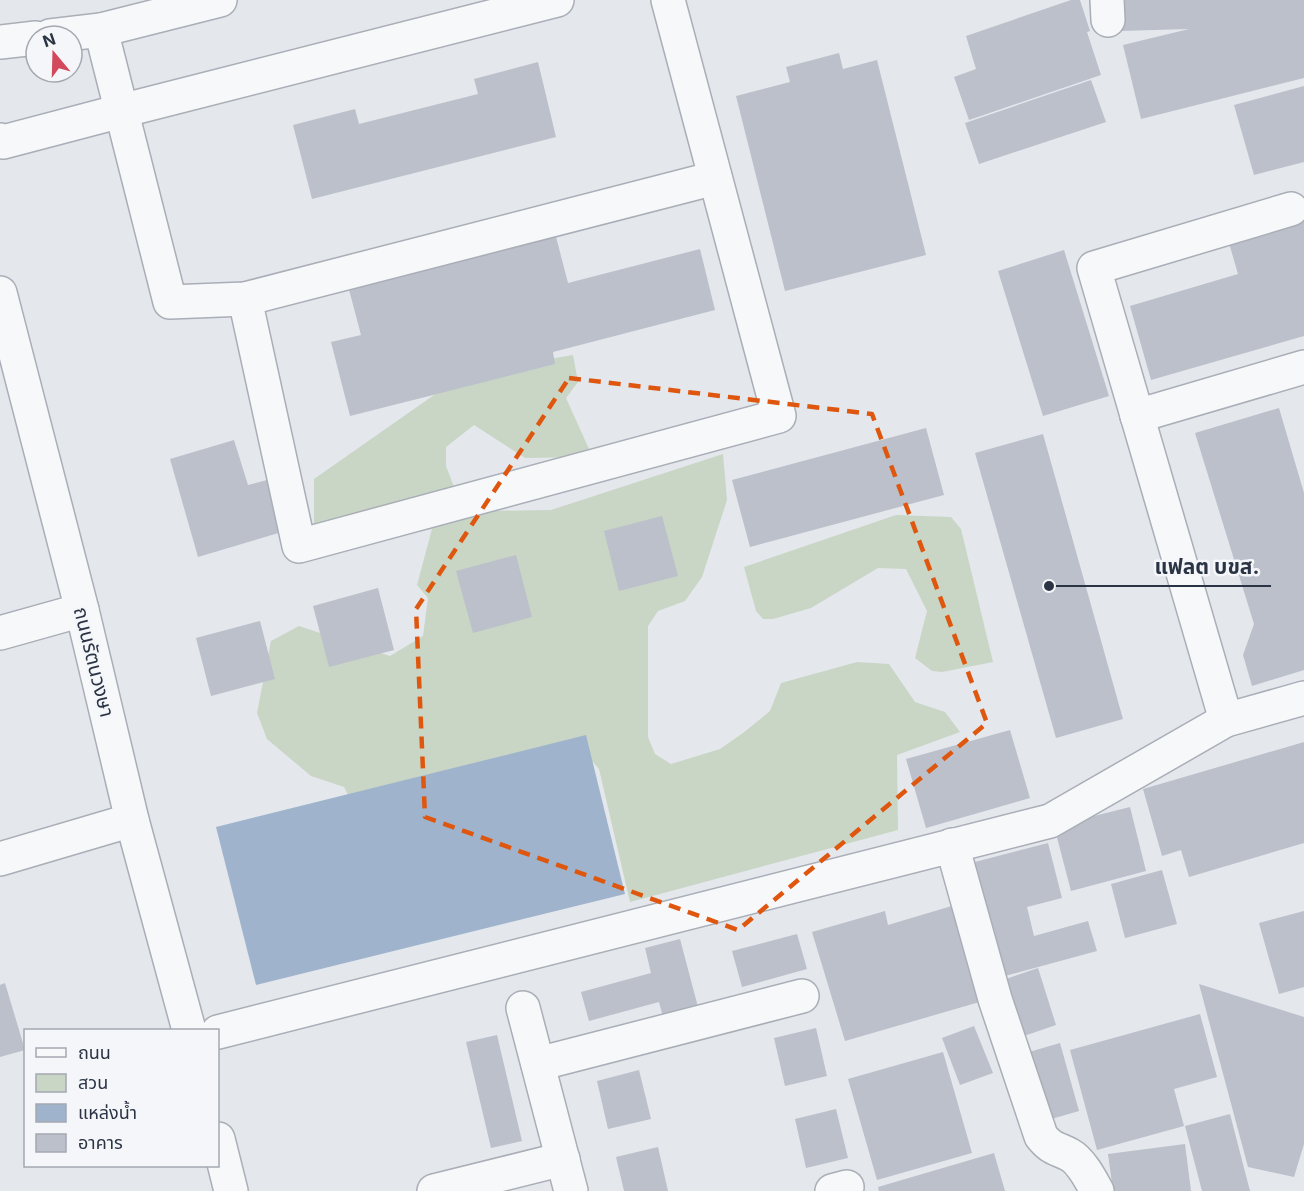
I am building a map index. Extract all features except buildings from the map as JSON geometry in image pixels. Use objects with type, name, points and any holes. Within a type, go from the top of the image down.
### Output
[{"type":"street","points":[[84,32],[101,30],[220,0]]},
{"type":"street","points":[[0,140],[3,142],[557,0]]},
{"type":"street","points":[[244,299],[299,546],[779,416],[668,0]]},
{"type":"street","points":[[101,30],[170,303],[244,299],[715,178]]},
{"type":"street","points":[[0,42],[24,39]]},
{"type":"street","points":[[1226,720],[1094,268],[1291,209]]},
{"type":"street","name":"ถนนรัตนวงษา","points":[[0,293],[82,610],[132,820],[189,1029]]},
{"type":"street","points":[[1137,416],[1304,367]]},
{"type":"street","points":[[0,633],[82,610]]},
{"type":"street","points":[[219,1032],[1050,821],[1226,720],[1304,698]]},
{"type":"street","points":[[0,859],[132,820]]},
{"type":"street","points":[[952,845],[995,999],[1041,1136],[1048,1146],[1072,1156],[1088,1175],[1097,1191]]},
{"type":"street","points":[[538,1064],[802,996]]},
{"type":"street","points":[[523,1008],[571,1191]]},
{"type":"street","points":[[219,1143],[231,1191]]},
{"type":"street","points":[[434,1191],[563,1159]]},
{"type":"highlighted area","points":[[569,378],[872,414],[987,723],[738,930],[425,817],[416,609]]},
{"type":"green space","points":[[573,355],[578,382],[566,398],[589,449],[584,457],[525,458],[474,425],[446,447],[446,466],[456,492],[484,511],[551,510],[723,454],[727,500],[702,577],[685,601],[658,611],[648,626],[648,737],[655,754],[671,764],[720,749],[770,711],[781,683],[857,662],[889,664],[915,702],[945,712],[960,732],[897,755],[898,830],[630,902],[599,769],[580,747],[357,813],[344,787],[311,776],[267,739],[257,713],[271,641],[299,626],[390,656],[423,636],[428,598],[417,585],[432,529],[353,543],[314,538],[314,479],[464,374]]},
{"type":"green space","points":[[896,515],[951,517],[961,529],[993,662],[942,672],[932,671],[915,658],[927,611],[906,569],[878,568],[811,608],[773,619],[763,619],[756,611],[744,567]]},
{"type":"water","points":[[586,735],[625,894],[256,985],[216,827]]},
{"type":"place","name":"แฟลต บขส.","points":[[1049,586]]}]
